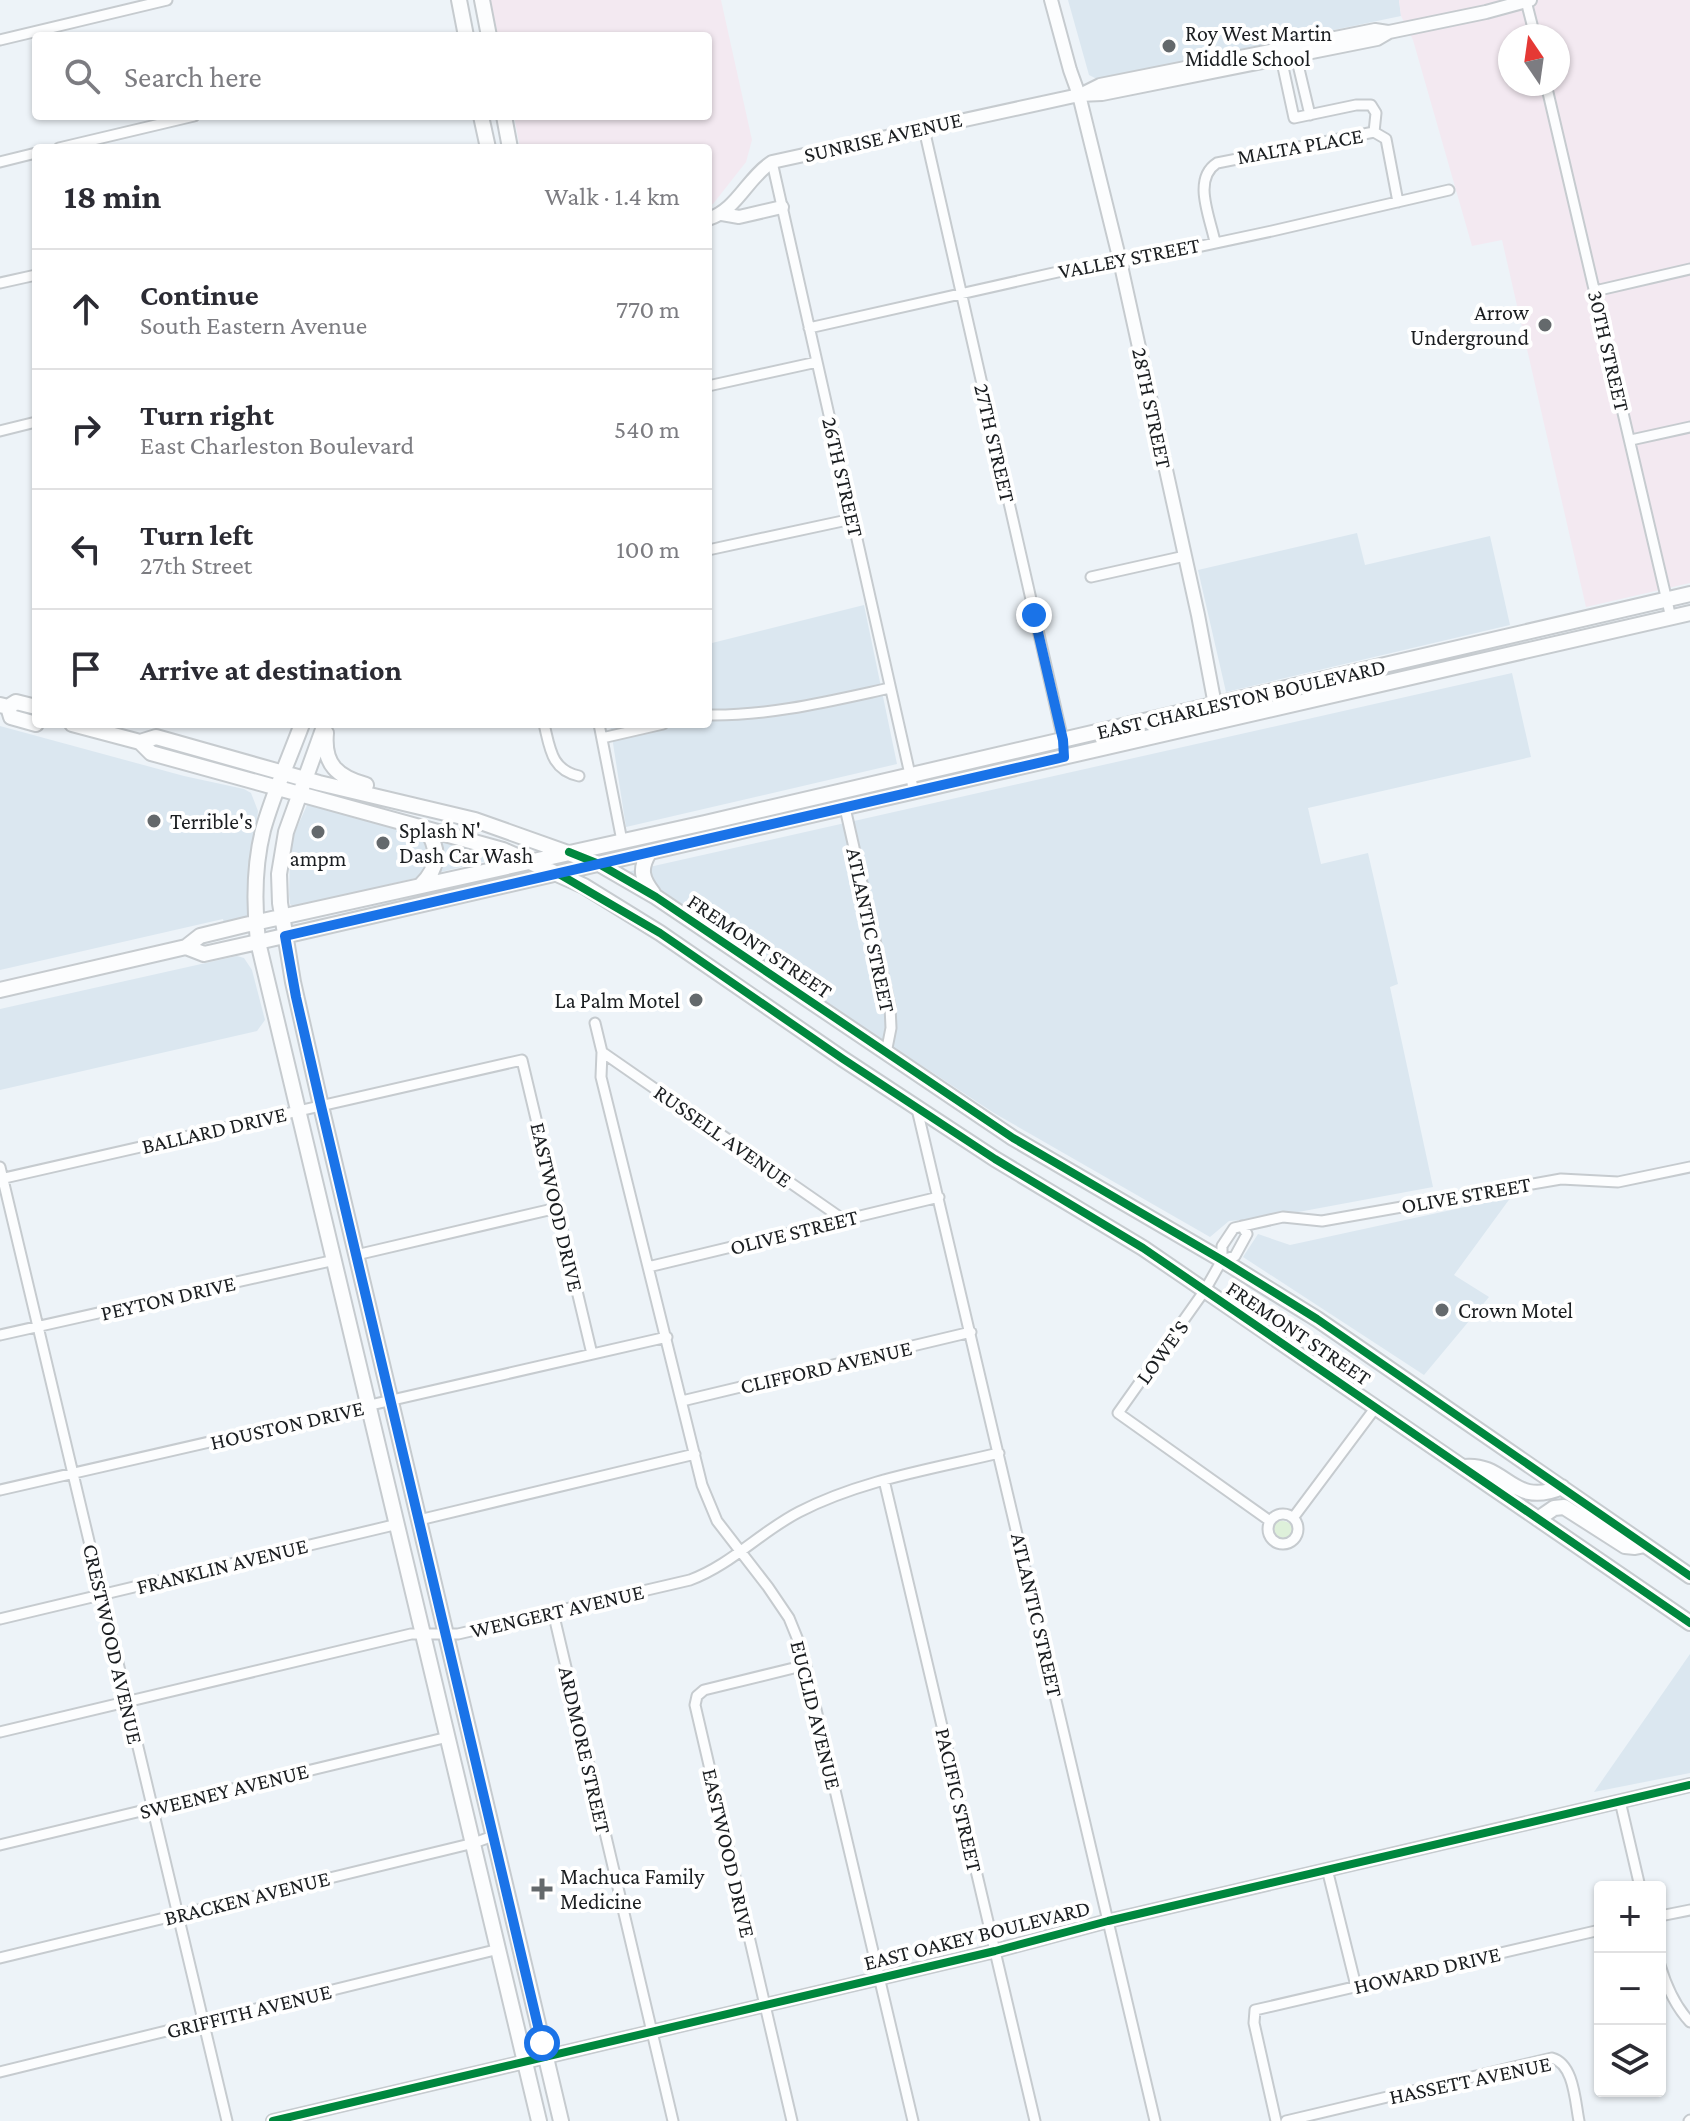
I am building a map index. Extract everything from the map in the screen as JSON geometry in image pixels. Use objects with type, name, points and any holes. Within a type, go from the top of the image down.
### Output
[{"type":"main road","points":[[459,0],[465,32]]},
{"type":"main road","points":[[482,0],[488,32]]},
{"type":"main road","points":[[482,120],[487,144]]},
{"type":"main road","points":[[505,120],[509,144]]},
{"type":"main road","name":"EAST CHARLESTON BOULEVARD","points":[[0,990],[186,947],[200,936],[1690,594]]},
{"type":"main road","name":"EAST CHARLESTON BOULEVARD","points":[[186,947],[204,954],[1690,613]]},
{"type":"main road","points":[[1397,681],[1423,656],[1459,666]]},
{"type":"main road","points":[[32,706],[16,702],[4,706],[11,717],[32,723]]},
{"type":"main road","name":"FREMONT STREET","points":[[87,728],[140,742],[151,753],[302,787],[426,829],[503,850],[559,874],[660,933],[917,1109],[1143,1248],[1690,1623]]},
{"type":"main road","points":[[301,728],[259,851],[258,942],[539,2121]]},
{"type":"main road","points":[[324,728],[281,854],[279,895],[285,936],[321,1106],[561,2121]]},
{"type":"main road","points":[[326,728],[326,753],[331,766],[344,778],[379,789],[391,798]]},
{"type":"main road","name":"FREMONT STREET","points":[[302,787],[391,798],[475,820],[599,864],[656,897],[1013,1138],[1317,1319],[1690,1576]]},
{"type":"main road","points":[[419,886],[433,871],[436,858],[435,847],[426,829]]},
{"type":"main road","points":[[649,853],[642,865],[642,872],[645,883],[656,897]]},
{"type":"main road","points":[[1463,1467],[1486,1468],[1525,1493],[1534,1495],[1562,1487]]},
{"type":"main road","points":[[1538,1519],[1554,1508],[1564,1507],[1625,1546],[1645,1545]]},
{"type":"street","points":[[33,32],[163,0]]},
{"type":"street","name":"28TH STREET","points":[[1051,0],[1079,95],[1120,261],[1185,556],[1215,705],[1215,723]]},
{"type":"street","name":"28TH STREET","points":[[1059,0],[1076,68],[1079,95]]},
{"type":"street","name":"SUNRISE AVENUE","points":[[772,162],[1280,54],[1377,39],[1389,32],[1528,0]]},
{"type":"street","points":[[1528,0],[1533,24]]},
{"type":"street","points":[[0,40],[32,32]]},
{"type":"street","points":[[1295,51],[1310,115]]},
{"type":"street","points":[[1280,54],[1294,118],[1356,105],[1371,105],[1376,113],[1374,132],[1386,139],[1398,202]]},
{"type":"street","name":"30TH STREET","points":[[1549,96],[1671,618]]},
{"type":"street","points":[[76,144],[177,120]]},
{"type":"street","name":"27TH STREET","points":[[924,129],[1063,740],[1064,757]]},
{"type":"street","name":"MALTA PLACE","points":[[1215,242],[1203,184],[1205,172],[1210,167],[1224,160],[1374,132]]},
{"type":"street","points":[[0,162],[32,154]]},
{"type":"street","points":[[712,218],[722,214],[753,178],[772,162]]},
{"type":"street","name":"26TH STREET","points":[[772,162],[914,792]]},
{"type":"street","name":"VALLEY STREET","points":[[809,328],[1098,263],[1339,217],[1449,190]]},
{"type":"street","points":[[722,214],[739,217],[782,207]]},
{"type":"street","points":[[1595,291],[1690,269]]},
{"type":"street","points":[[0,283],[32,276]]},
{"type":"street","points":[[712,385],[817,362]]},
{"type":"street","points":[[0,431],[32,423]]},
{"type":"street","points":[[1631,440],[1690,427]]},
{"type":"street","points":[[712,549],[852,519]]},
{"type":"street","points":[[1091,577],[1185,556]]},
{"type":"street","points":[[712,715],[746,715],[890,688]]},
{"type":"street","points":[[545,728],[555,763],[562,770],[579,776]]},
{"type":"street","points":[[600,728],[622,841]]},
{"type":"street","points":[[602,738],[646,728]]},
{"type":"street","name":"ATLANTIC STREET","points":[[845,808],[890,1006],[891,1028],[886,1053]]},
{"type":"street","name":"EUCLID AVENUE","points":[[595,1023],[602,1052],[601,1077],[702,1485],[717,1521],[789,1618],[806,1665],[913,2121]]},
{"type":"street","name":"RUSSELL AVENUE","points":[[602,1052],[844,1220]]},
{"type":"street","name":"BALLARD DRIVE","points":[[1,1178],[522,1060]]},
{"type":"street","name":"EASTWOOD DRIVE","points":[[522,1060],[592,1354]]},
{"type":"street","name":"ATLANTIC STREET","points":[[917,1109],[1155,2121]]},
{"type":"street","name":"CRESTWOOD AVENUE","points":[[0,1167],[227,2121]]},
{"type":"street","name":"OLIVE STREET","points":[[1242,1226],[1283,1217],[1322,1221],[1561,1179],[1618,1182],[1690,1167]]},
{"type":"street","name":"OLIVE STREET","points":[[648,1267],[939,1197]]},
{"type":"street","points":[[356,1255],[557,1208]]},
{"type":"street","points":[[1205,1290],[1222,1260],[1222,1246],[1234,1228],[1242,1226],[1247,1234],[1235,1256],[1222,1260]]},
{"type":"street","name":"PEYTON DRIVE","points":[[0,1335],[335,1260]]},
{"type":"street","name":"LOWE'S","points":[[1205,1290],[1118,1413],[1270,1521]]},
{"type":"street","name":"CLIFFORD AVENUE","points":[[682,1401],[971,1332]]},
{"type":"street","name":"HOUSTON DRIVE","points":[[0,1490],[667,1337]]},
{"type":"street","points":[[1293,1518],[1376,1407]]},
{"type":"street","name":"WENGERT AVENUE","points":[[0,1732],[401,1636],[458,1634],[690,1580],[710,1573],[797,1512],[832,1496],[884,1480],[999,1453]]},
{"type":"street","points":[[419,1520],[695,1454]]},
{"type":"street","name":"PACIFIC STREET","points":[[884,1480],[1035,2121]]},
{"type":"street","points":[[1283,1514],[1293,1518],[1298,1527],[1296,1537],[1288,1544],[1277,1544],[1270,1538],[1267,1529],[1270,1521],[1283,1514]]},
{"type":"street","name":"FRANKLIN AVENUE","points":[[0,1619],[398,1524]]},
{"type":"street","name":"ARDMORE STREET","points":[[553,1612],[673,2121]]},
{"type":"street","name":"EASTWOOD DRIVE","points":[[792,2121],[695,1705],[697,1696],[704,1690],[806,1665]]},
{"type":"street","name":"SWEENEY AVENUE","points":[[0,1845],[448,1737]]},
{"type":"street","name":"EAST OAKEY BOULEVARD","points":[[273,2121],[1690,1785]]},
{"type":"street","points":[[1620,1801],[1639,1881]]},
{"type":"street","name":"BRACKEN AVENUE","points":[[0,1958],[493,1836]]},
{"type":"street","points":[[1327,1869],[1356,1986]]},
{"type":"street","points":[[1666,1915],[1690,1910]]},
{"type":"street","name":"HOWARD DRIVE","points":[[1276,2121],[1254,2023],[1255,2010],[1594,1931]]},
{"type":"street","name":"GRIFFITH AVENUE","points":[[0,2072],[499,1949]]},
{"type":"street","points":[[1666,1985],[1690,2022]]},
{"type":"street","name":"HASSETT AVENUE","points":[[1286,2121],[1552,2058],[1562,2061],[1567,2068],[1579,2121]]},
{"type":"shaded area","points":[[490,0],[721,0],[752,140],[746,162],[712,204],[712,144],[519,144],[515,120],[712,120],[712,32],[497,32]]},
{"type":"shaded area","name":"Roy West Martin Middle School","points":[[1068,0],[1399,0],[1401,16],[1097,79],[1089,75]]},
{"type":"shaded area","points":[[1399,0],[1690,0],[1690,583],[1586,607],[1502,240],[1472,246],[1413,40],[1401,16]]},
{"type":"shaded area","points":[[1357,533],[1365,565],[1490,536],[1510,625],[1226,692],[1198,570]]},
{"type":"shaded area","points":[[864,605],[897,764],[626,827],[611,728],[712,728],[712,643]]},
{"type":"shaded area","points":[[1512,673],[1531,757],[1308,808],[1321,864],[1368,853],[1398,984],[1390,987],[1433,1187],[1266,1218],[1229,1221],[1210,1237],[994,1113],[627,872]]},
{"type":"shaded area","points":[[0,726],[251,793],[258,811],[253,856],[254,916],[224,924],[223,919],[0,970]]},
{"type":"shaded area","points":[[308,803],[499,858],[294,907],[290,904],[289,895],[290,857],[294,834]]},
{"type":"shaded area","points":[[237,956],[244,958],[252,970],[265,1020],[257,1031],[0,1090],[0,1009]]},
{"type":"shaded area","points":[[1511,1197],[1454,1275],[1489,1297],[1424,1375],[1243,1257],[1258,1234],[1290,1245]]},
{"type":"shaded area","points":[[1690,1654],[1690,1773],[1594,1792]]},
{"type":"green space","points":[[1282,1521],[1291,1525],[1295,1534],[1291,1543],[1282,1547],[1273,1543],[1269,1534],[1273,1525]]},
{"type":"cycle path","points":[[569,852],[599,864],[656,897],[1013,1138],[1317,1319],[1690,1576]]},
{"type":"cycle path","points":[[559,874],[660,933],[995,1159],[1143,1248],[1690,1623]]},
{"type":"cycle path","points":[[273,2121],[1690,1785]]},
{"type":"place","name":"Roy West Martin Middle School","points":[[1169,46]]},
{"type":"place","name":"Arrow Underground","points":[[1545,325]]},
{"type":"place","name":"Terrible's","points":[[154,821]]},
{"type":"place","name":"ampm","points":[[318,832]]},
{"type":"place","name":"Splash N' Dash Car Wash","points":[[383,843]]},
{"type":"place","name":"La Palm Motel","points":[[696,1000]]},
{"type":"place","name":"Crown Motel","points":[[1442,1310]]},
{"type":"place","name":"Machuca Family Medicine","points":[[542,1889]]},
{"type":"route","points":[[542,2043],[321,1106],[285,936],[1064,757],[1063,740],[1034,615]]}]
